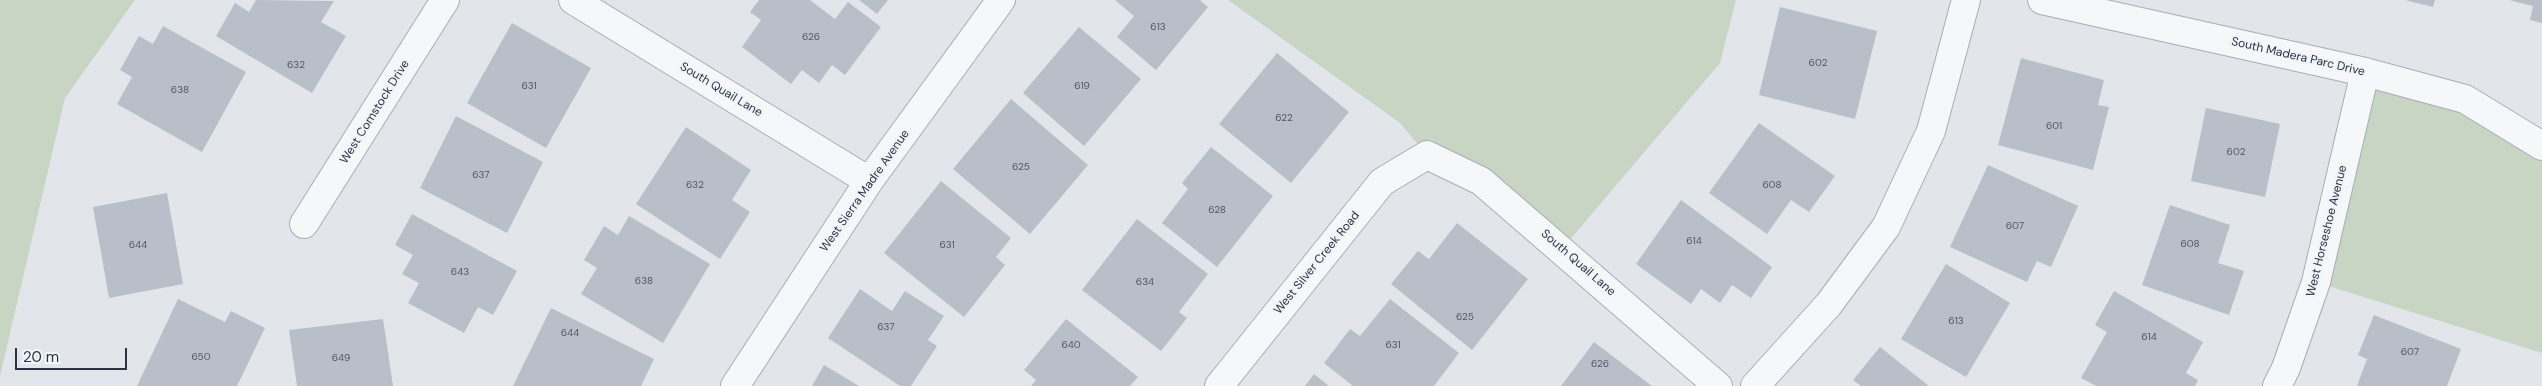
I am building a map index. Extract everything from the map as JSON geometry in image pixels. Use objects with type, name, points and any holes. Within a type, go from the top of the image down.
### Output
[{"type":"street","name":"West Comstock Drive","points":[[304,224],[446,0]]},
{"type":"street","name":"South Quail Lane","points":[[573,0],[869,181]]},
{"type":"street","name":"West Sierra Madre Avenue","points":[[735,386],[869,181],[1001,0]]},
{"type":"street","points":[[1754,386],[1829,304],[1886,227],[1931,131],[1966,0]]},
{"type":"street","name":"South Madera Parc Drive","points":[[2042,0],[2365,72],[2465,99],[2542,146]]},
{"type":"street","name":"West Horseshoe Avenue","points":[[2277,386],[2286,368],[2316,282],[2365,72]]},
{"type":"street","name":"South Quail Lane","points":[[1427,155],[1481,181],[1718,386]]},
{"type":"street","name":"West Silver Creek Road","points":[[1219,386],[1382,182],[1427,155]]},
{"type":"green space","points":[[0,0],[135,0],[65,98],[0,376]]},
{"type":"green space","points":[[1228,0],[1736,0],[1720,63],[1562,249],[1427,155],[1400,123]]},
{"type":"green space","points":[[2365,72],[2542,146],[2542,353],[2316,282]]},
{"type":"building","points":[[256,0],[334,1],[321,22],[346,36],[312,93],[216,36],[235,3],[249,12]]},
{"type":"building","points":[[759,0],[810,0],[835,19],[848,2],[881,27],[845,75],[832,65],[819,83],[802,70],[791,84],[742,47],[761,20],[750,12]]},
{"type":"building","points":[[859,0],[888,0],[877,14]]},
{"type":"building","points":[[1115,0],[1200,0],[1208,7],[1156,70],[1117,37],[1134,16]]},
{"type":"building","points":[[2405,0],[2435,0],[2433,7]]},
{"type":"building","points":[[2509,0],[2542,0],[2542,23],[2530,20],[2533,6]]},
{"type":"building","points":[[1780,7],[1877,31],[1855,119],[1759,95]]},
{"type":"building","points":[[512,23],[591,68],[546,148],[467,103]]},
{"type":"building","points":[[163,26],[246,72],[202,152],[117,104],[132,77],[120,70],[139,36],[153,44]]},
{"type":"building","points":[[1079,27],[1141,79],[1084,146],[1023,93]]},
{"type":"building","points":[[1277,53],[1349,112],[1291,183],[1219,124]]},
{"type":"building","points":[[2021,58],[2104,80],[2098,105],[2109,107],[2093,170],[1998,145]]},
{"type":"building","points":[[1011,99],[1088,165],[1030,234],[953,169]]},
{"type":"building","points":[[2206,108],[2280,124],[2265,197],[2191,181]]},
{"type":"building","points":[[456,116],[543,162],[507,233],[420,188]]},
{"type":"building","points":[[1759,123],[1835,176],[1809,212],[1791,200],[1767,234],[1709,193]]},
{"type":"building","points":[[686,127],[751,170],[732,200],[750,212],[720,259],[636,204]]},
{"type":"building","points":[[1211,147],[1273,196],[1217,267],[1162,223],[1188,189],[1182,183]]},
{"type":"building","points":[[1988,165],[2078,206],[2051,267],[2037,261],[2027,282],[1950,247]]},
{"type":"building","points":[[941,181],[1011,238],[996,257],[1005,265],[964,317],[884,253]]},
{"type":"building","points":[[167,193],[183,284],[109,298],[93,207]]},
{"type":"building","points":[[1681,200],[1772,267],[1751,298],[1732,285],[1720,303],[1701,289],[1691,304],[1636,264]]},
{"type":"building","points":[[2170,205],[2230,225],[2218,263],[2244,271],[2229,315],[2142,285]]},
{"type":"building","points":[[412,214],[517,271],[493,315],[478,307],[464,333],[408,303],[419,283],[402,274],[413,255],[395,245]]},
{"type":"building","points":[[629,216],[710,264],[663,343],[581,294],[597,268],[584,260],[604,226],[618,235]]},
{"type":"building","points":[[1137,219],[1208,274],[1179,312],[1187,318],[1161,351],[1082,290]]},
{"type":"building","points":[[1457,223],[1528,279],[1472,350],[1391,284],[1418,251],[1429,259]]},
{"type":"building","points":[[1946,264],[2010,303],[1966,377],[1901,339]]},
{"type":"building","points":[[860,289],[892,311],[905,291],[944,316],[928,340],[937,346],[911,386],[900,386],[828,338]]},
{"type":"building","points":[[2114,291],[2203,342],[2186,373],[2198,380],[2195,386],[2096,386],[2081,378],[2107,332],[2095,325]]},
{"type":"building","points":[[178,299],[225,322],[231,311],[265,328],[237,386],[137,386]]},
{"type":"building","points":[[1390,299],[1459,353],[1434,386],[1353,386],[1324,363],[1350,329],[1360,336]]},
{"type":"building","points":[[551,308],[654,359],[641,386],[513,386]]},
{"type":"building","points":[[2374,315],[2461,349],[2447,386],[2357,386],[2367,359],[2358,355]]},
{"type":"building","points":[[383,319],[393,386],[297,386],[289,330]]},
{"type":"building","points":[[1066,319],[1138,377],[1130,386],[1031,386],[1036,380],[1024,370]]},
{"type":"building","points":[[1594,342],[1652,386],[1561,386]]},
{"type":"building","points":[[1880,347],[1929,386],[1861,386],[1853,380]]},
{"type":"building","points":[[824,365],[859,386],[812,386]]},
{"type":"building","points":[[1314,374],[1329,386],[1305,386]]}]
